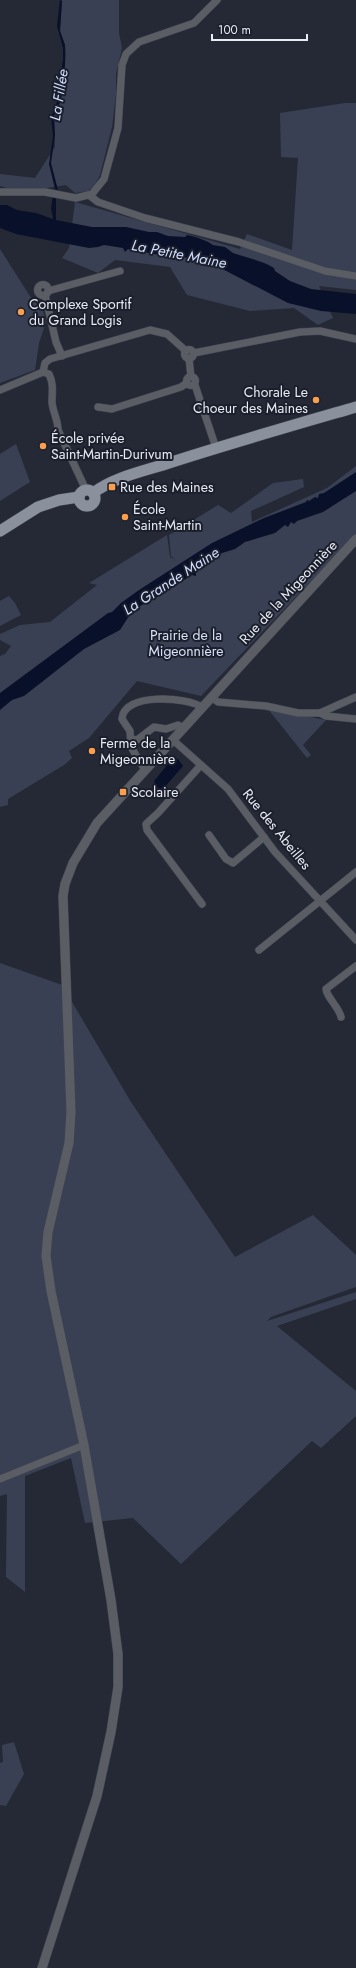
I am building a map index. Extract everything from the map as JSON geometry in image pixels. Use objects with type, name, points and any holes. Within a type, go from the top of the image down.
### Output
[{"type":"main road","points":[[0,531],[38,507],[86,493],[122,478],[216,448],[356,407]]},
{"type":"street","points":[[0,192],[44,192],[76,198],[89,195],[96,190],[104,179],[113,147],[120,114],[122,65],[126,54],[139,42],[194,23],[217,0]]},
{"type":"street","points":[[89,195],[98,202],[145,218],[239,242],[325,271],[356,276]]},
{"type":"street","points":[[62,356],[56,342],[47,293],[120,271]]},
{"type":"street","points":[[43,372],[45,364],[50,359],[150,330],[166,334],[186,351],[190,350],[191,382],[216,448]]},
{"type":"street","points":[[191,356],[300,332],[320,331],[356,339]]},
{"type":"street","points":[[0,390],[43,372],[49,374],[53,384],[52,403],[58,419],[58,430],[86,493]]},
{"type":"street","points":[[98,407],[112,409],[181,387],[191,382]]},
{"type":"street","name":"Rue de la Migeonnière","points":[[42,1968],[97,1796],[111,1732],[118,1687],[118,1654],[111,1600],[84,1445],[51,1291],[46,1256],[48,1232],[66,1157],[70,1126],[69,1032],[63,896],[65,884],[73,863],[88,836],[172,740],[356,539]]},
{"type":"street","points":[[211,697],[218,702],[266,706],[298,713],[320,713],[356,697]]},
{"type":"street","points":[[145,770],[131,747],[130,731],[123,721],[122,716],[130,707],[147,699],[192,702],[202,707]]},
{"type":"street","points":[[320,713],[326,716],[356,719]]},
{"type":"street","points":[[131,739],[136,740],[154,727],[166,729],[178,725],[183,728]]},
{"type":"street","name":"Rue des Abeilles","points":[[172,740],[228,789],[264,837],[356,940]]},
{"type":"street","points":[[201,765],[158,813],[146,824],[147,830],[202,904]]},
{"type":"street","points":[[209,834],[226,859],[233,863],[264,837]]},
{"type":"street","points":[[259,950],[356,872]]},
{"type":"street","points":[[341,1017],[339,1008],[326,993],[326,989],[356,966]]},
{"type":"street","points":[[0,1478],[84,1445]]},
{"type":"green space","points":[[62,0],[119,0],[119,33],[122,48],[116,74],[116,95],[112,127],[100,175],[94,186],[88,191],[75,193],[66,185],[21,192],[0,186],[0,174],[35,178],[55,147],[54,116],[61,100],[66,55],[65,45],[60,31]]},
{"type":"green space","points":[[345,103],[356,103],[356,290],[319,286],[333,318],[318,325],[294,308],[250,311],[187,295],[170,267],[115,260],[98,273],[62,258],[69,248],[75,202],[240,249],[247,234],[292,250],[298,158],[281,157],[280,113]]},
{"type":"green space","name":"Complexe Sportif du Grand Logis","points":[[0,249],[33,301],[40,300],[46,322],[39,343],[35,370],[0,383]]},
{"type":"green space","points":[[16,444],[30,482],[0,501],[0,454]]},
{"type":"green space","name":"Prairie de la Migeonnière","points":[[356,466],[356,534],[201,696],[137,681],[89,738],[69,751],[72,758],[64,765],[8,799],[8,805],[0,807],[0,656],[5,654],[11,646],[0,640],[0,634],[20,625],[50,622],[97,585],[89,583],[167,535],[170,557],[176,560],[171,556],[169,535],[218,505],[231,513],[273,483],[303,479],[304,487],[251,511],[252,522],[327,488]]},
{"type":"green space","points":[[9,596],[15,603],[21,615],[0,626],[0,601]]},
{"type":"green space","points":[[268,709],[326,720],[303,745],[311,755],[307,758]]},
{"type":"green space","points":[[0,963],[62,985],[131,1102],[235,1257],[313,1215],[356,1255],[356,1287],[271,1317],[267,1321],[356,1292],[356,1299],[277,1326],[356,1391],[356,1416],[321,1448],[312,1441],[181,1564],[133,1518],[85,1523],[71,1458],[25,1476],[25,1592],[6,1577],[7,1494],[0,1496]]},
{"type":"green space","points":[[14,1742],[24,1774],[6,1806],[0,1805],[0,1763],[3,1762],[2,1745]]},
{"type":"water","name":"La Fillée","points":[[60,0],[62,1],[60,31],[65,45],[65,65],[61,100],[54,116],[55,135],[51,163],[58,190],[55,189],[49,164],[53,136],[51,117],[57,102],[63,59],[63,48],[57,26]]},
{"type":"water","name":"La Petite Maine","points":[[53,195],[56,195],[56,220],[92,227],[126,227],[149,232],[157,232],[168,236],[185,237],[187,235],[198,238],[213,245],[225,247],[233,253],[264,263],[274,268],[275,271],[290,281],[311,289],[356,294],[356,314],[321,311],[288,303],[211,263],[193,257],[176,258],[128,249],[125,252],[123,248],[104,245],[89,248],[16,234],[0,228],[0,205],[7,205],[17,210],[36,213],[53,219],[51,208]]},
{"type":"water","name":"La Grande Maine","points":[[356,472],[356,491],[323,512],[297,521],[294,524],[291,522],[288,527],[285,525],[275,533],[245,542],[235,549],[222,553],[196,571],[196,576],[192,575],[154,599],[136,608],[137,611],[129,616],[120,630],[84,649],[24,696],[12,700],[0,710],[0,693],[108,613],[112,612],[121,603],[139,590],[212,543],[264,518],[306,502],[307,500],[309,501],[315,497],[318,498],[319,494],[324,493]]},
{"type":"water","points":[[173,758],[178,759],[183,766],[164,788],[160,789],[156,786],[154,781]]},
{"type":"place","name":"Complexe Sportif du Grand Logis","points":[[21,312]]},
{"type":"place","name":"Chorale Le Choeur des Maines","points":[[316,400]]},
{"type":"place","name":"École privée Saint-Martin-Durivum","points":[[43,446]]},
{"type":"place","name":"Rue des Maines","points":[[112,487]]},
{"type":"place","name":"École Saint-Martin","points":[[125,517]]},
{"type":"place","name":"Ferme de la Migeonnière","points":[[92,751]]},
{"type":"place","name":"Scolaire","points":[[123,792]]}]
